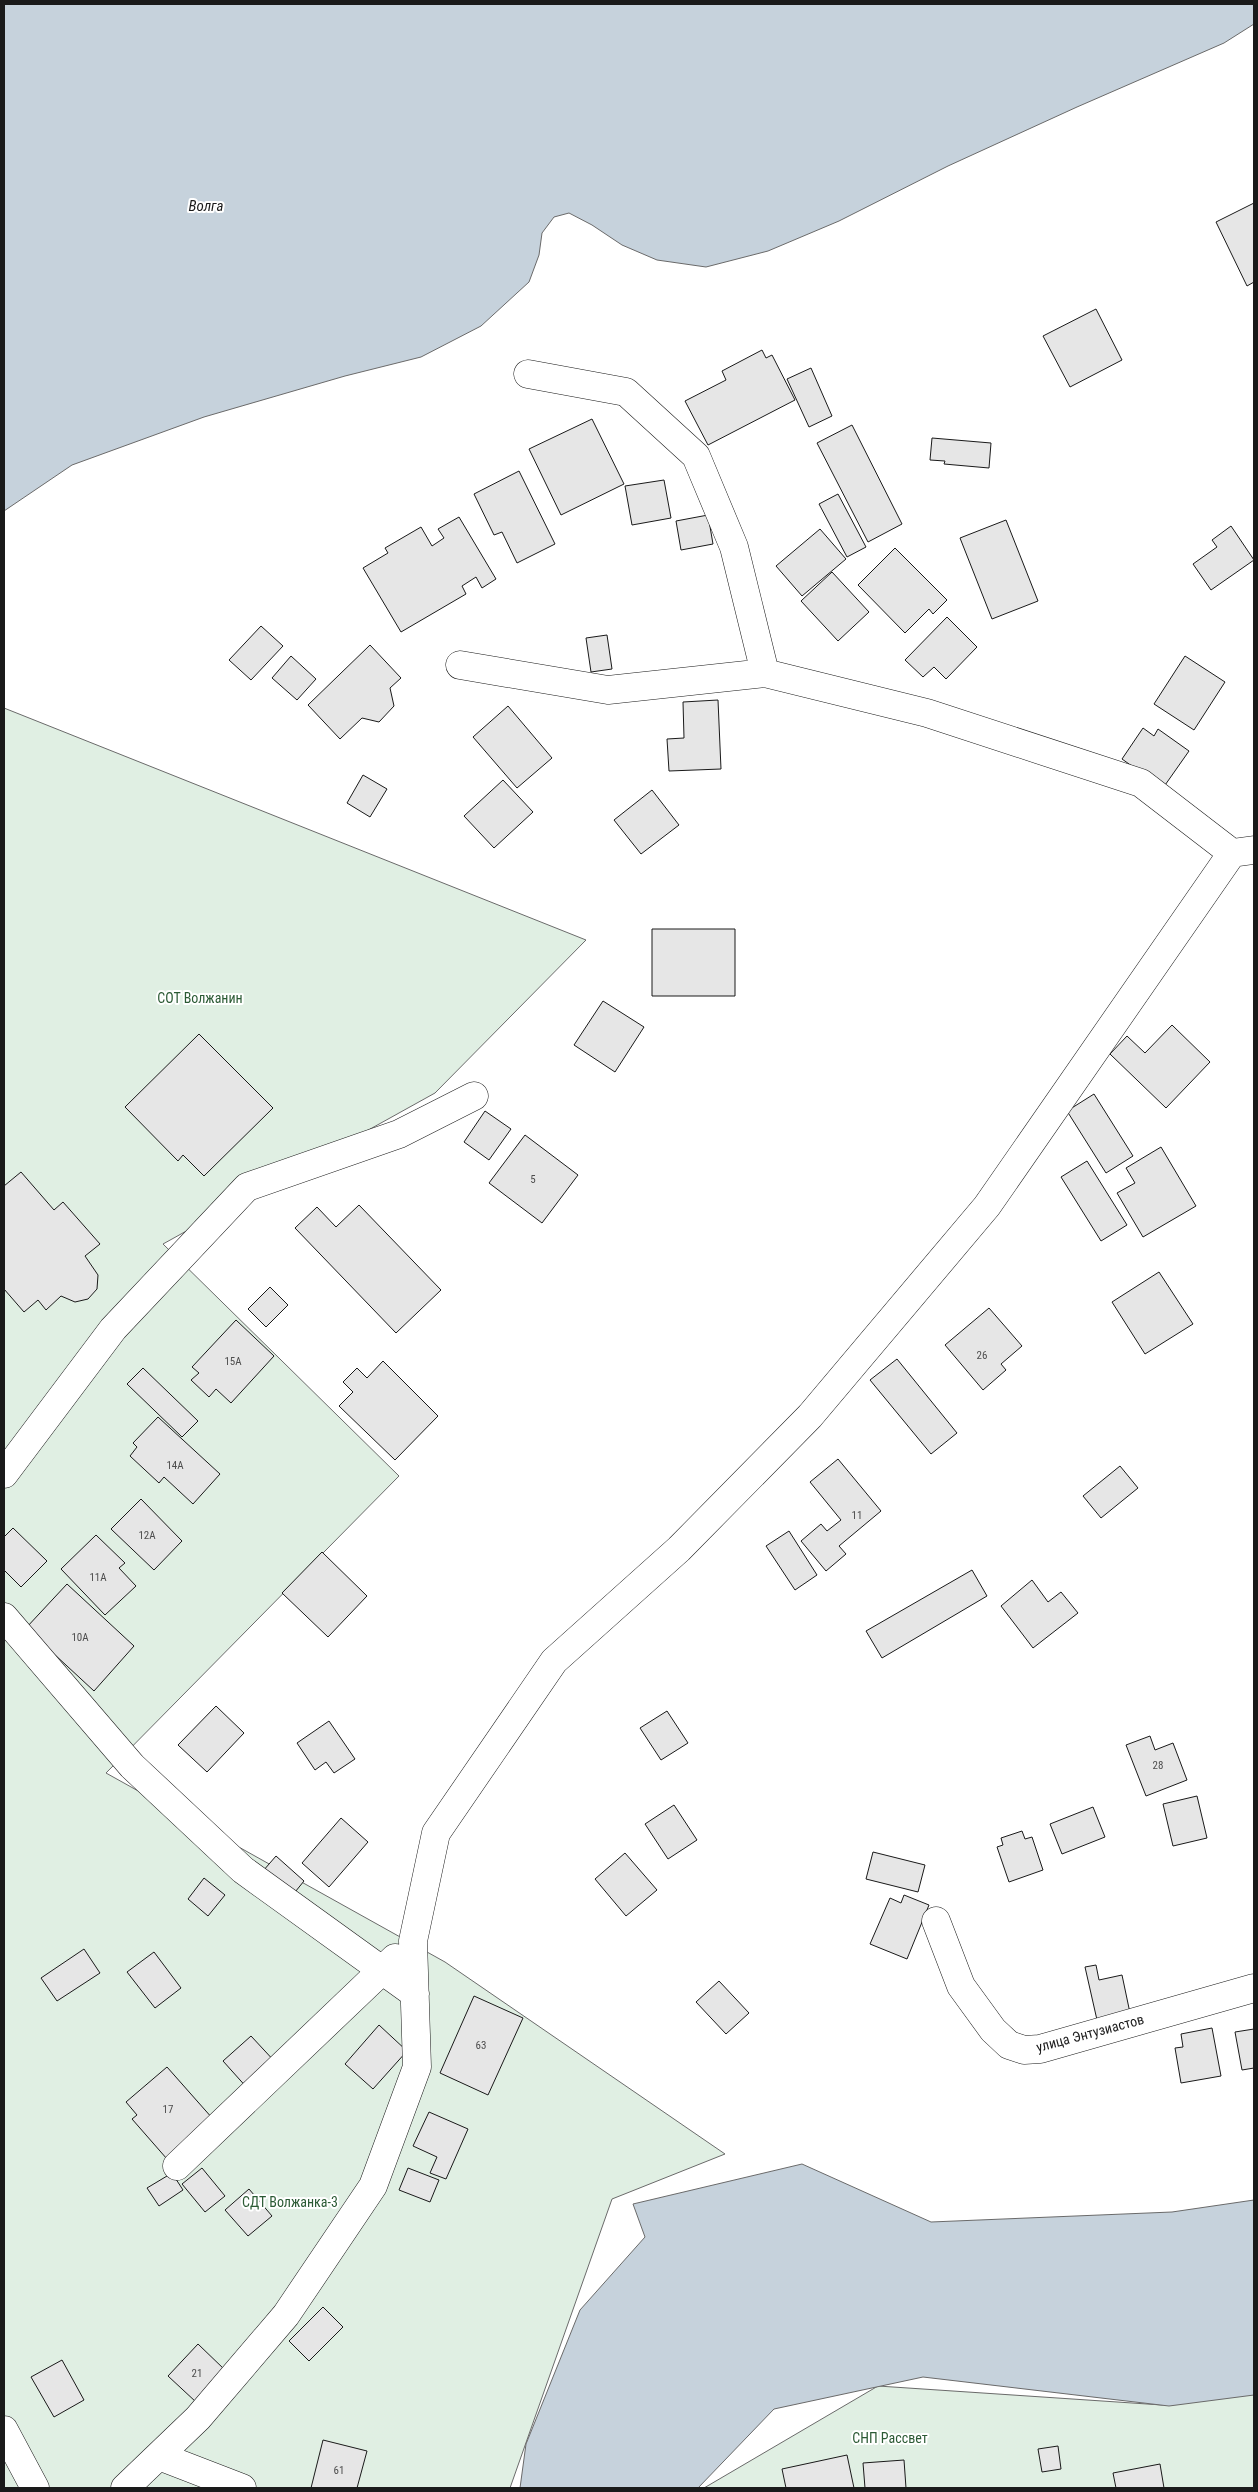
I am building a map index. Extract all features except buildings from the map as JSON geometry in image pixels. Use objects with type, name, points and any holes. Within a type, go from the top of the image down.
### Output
[{"type":"street","points":[[528,374],[626,392],[696,456],[734,547],[765,673]]},
{"type":"street","points":[[125,2488],[198,2418],[286,2315],[373,2186],[417,2067],[413,1941],[436,1833],[554,1661],[679,1549],[810,1416],[988,1206],[1243,851],[1141,783],[927,713],[765,673],[608,690],[460,666]]},
{"type":"street","points":[[4,1474],[113,1329],[247,1187],[399,1134],[474,1096]]},
{"type":"street","points":[[4,1617],[125,1759],[243,1870],[415,1994]]},
{"type":"street","name":"улица Энтузиастов","points":[[936,1921],[961,1986],[993,2030],[1009,2045],[1024,2050],[1040,2048],[1254,1988]]},
{"type":"street","points":[[177,2166],[413,1941]]},
{"type":"street","points":[[4,2430],[35,2488]]},
{"type":"street","points":[[160,2456],[242,2488]]},
{"type":"green space","points":[[4,708],[586,940],[435,1093],[163,1244],[399,1476],[106,1773],[445,1962],[725,2154],[612,2199],[510,2488],[4,2488]]},
{"type":"green space","name":"СНП Рассвет","points":[[878,2386],[1162,2405],[1254,2393],[1254,2488],[704,2488]]},
{"type":"water","name":"Волга","points":[[4,4],[1254,4],[1254,24],[1224,43],[1077,107],[948,166],[839,221],[768,251],[706,267],[657,260],[622,245],[592,225],[569,213],[554,217],[542,233],[539,255],[529,282],[481,326],[421,357],[345,376],[204,417],[72,465],[4,511]]},
{"type":"water","points":[[802,2164],[931,2222],[1172,2212],[1254,2200],[1254,2395],[1169,2406],[923,2377],[774,2409],[698,2488],[520,2488],[526,2444],[580,2310],[645,2237],[633,2204]]},
{"type":"park label","name":"СОТ Волжанин","points":[[200,998]]},
{"type":"park label","name":"СДТ Волжанка-3","points":[[290,2202]]}]
